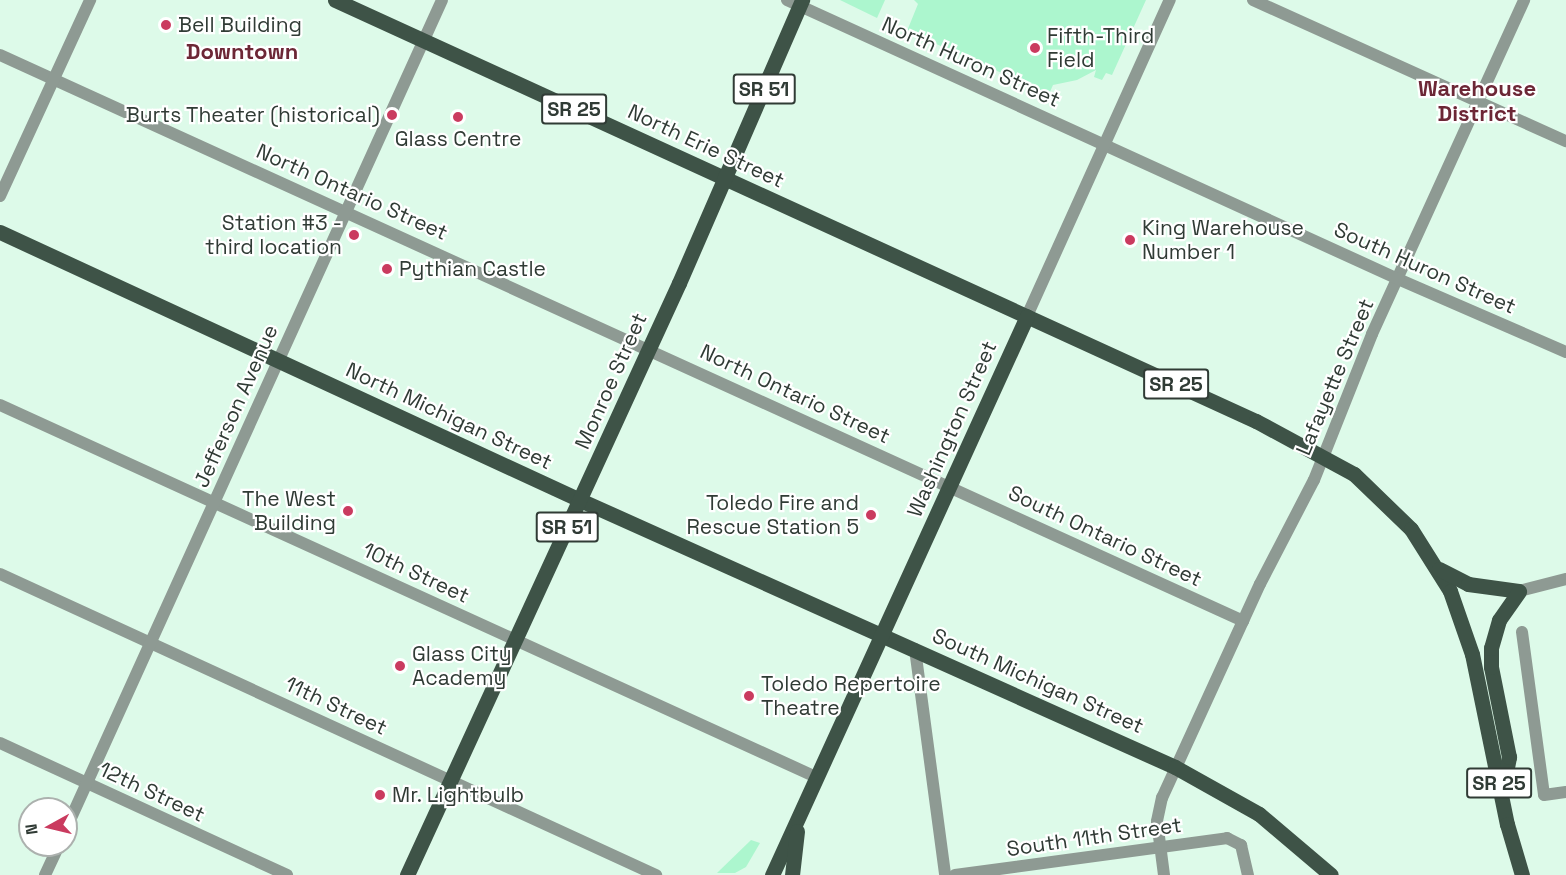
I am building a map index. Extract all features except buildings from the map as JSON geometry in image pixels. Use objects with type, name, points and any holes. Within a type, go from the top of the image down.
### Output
[{"type":"main road","name":"North Erie Street","points":[[335,0],[1027,316]]},
{"type":"main road","name":"Monroe Street","points":[[407,875],[726,178],[796,2]]},
{"type":"main road","name":"North Michigan Street","points":[[0,232],[580,500],[882,635]]},
{"type":"main road","name":"SR 25","points":[[1027,316],[1324,455],[1354,474],[1386,502],[1439,569],[1472,654],[1502,796],[1522,875]]},
{"type":"main road","name":"Washington Street","points":[[772,875],[1027,316]]},
{"type":"main road","points":[[1439,569],[1468,584],[1519,591],[1499,620],[1491,648],[1491,667],[1509,757],[1502,796]]},
{"type":"main road","name":"South Michigan Street","points":[[882,635],[1176,766],[1258,814],[1331,875]]},
{"type":"main road","points":[[792,875],[799,816]]},
{"type":"street","points":[[0,196],[90,0]]},
{"type":"street","name":"Jefferson Avenue","points":[[78,803],[442,0]]},
{"type":"street","name":"Washington Street","points":[[1027,316],[1170,0]]},
{"type":"street","points":[[1252,0],[1566,141]]},
{"type":"street","name":"Lafayette Street","points":[[1164,875],[1158,809],[1243,621],[1324,455],[1398,279],[1524,0]]},
{"type":"street","name":"North Huron Street","points":[[796,2],[1105,144]]},
{"type":"street","name":"North Ontario Street","points":[[0,54],[950,486]]},
{"type":"street","name":"South Huron Street","points":[[1105,144],[1398,279],[1566,352]]},
{"type":"street","name":"10th Street","points":[[0,405],[816,777]]},
{"type":"street","name":"South Ontario Street","points":[[950,486],[1243,621]]},
{"type":"street","name":"11th Street","points":[[0,574],[656,875]]},
{"type":"street","points":[[1519,591],[1566,579]]},
{"type":"street","points":[[1522,632],[1544,795],[1566,792]]},
{"type":"street","points":[[915,649],[945,875]]},
{"type":"street","name":"12th Street","points":[[0,743],[287,875]]},
{"type":"street","name":"South 11th Street","points":[[955,875],[1227,838],[1237,842],[1245,853],[1248,875]]},
{"type":"street","points":[[45,875],[53,857]]},
{"type":"green space","points":[[840,0],[885,0],[877,18]]},
{"type":"green space","name":"Fifth-Third Field","points":[[914,0],[1146,0],[1112,75],[1106,73],[1102,80],[1094,77],[1096,70],[1077,80],[1053,85],[1049,94],[907,31],[918,4]]},
{"type":"green space","points":[[751,840],[760,843],[746,867],[735,873],[717,873]]},
{"type":"place","name":"Bell Building","points":[[166,25]]},
{"type":"place","name":"Fifth-Third Field","points":[[1035,48]]},
{"type":"place","name":"Burts Theater (historical)","points":[[392,115]]},
{"type":"place","name":"Glass Centre","points":[[458,117]]},
{"type":"place","name":"Station #3 - third location","points":[[354,235]]},
{"type":"place","name":"King Warehouse Number 1","points":[[1130,240]]},
{"type":"place","name":"Pythian Castle","points":[[387,269]]},
{"type":"place","name":"The West Building","points":[[348,511]]},
{"type":"place","name":"Toledo Fire and Rescue Station 5","points":[[871,515]]},
{"type":"place","name":"Glass City Academy","points":[[400,666]]},
{"type":"place","name":"Toledo Repertoire Theatre","points":[[749,696]]},
{"type":"place","name":"Mr. Lightbulb","points":[[380,795]]},
{"type":"district","name":"Downtown","points":[[242,52]]},
{"type":"district","name":"Warehouse District","points":[[1477,100]]}]
